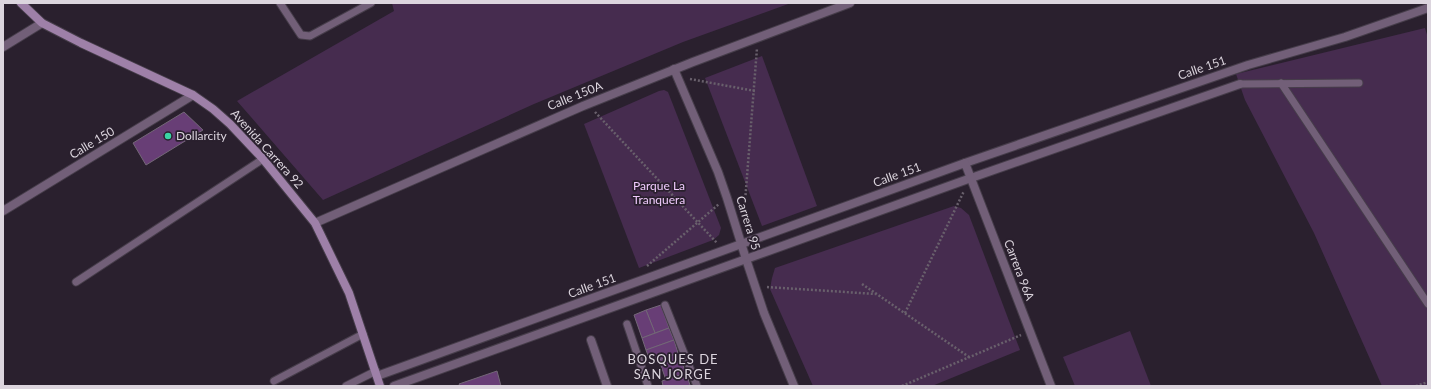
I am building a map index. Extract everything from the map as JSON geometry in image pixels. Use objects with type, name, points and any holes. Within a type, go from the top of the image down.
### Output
[{"type":"main road","name":"Avenida Carrera 92","points":[[22,3],[42,23],[81,43],[193,95],[213,109],[230,124],[263,160],[315,222],[349,293],[380,386]]},
{"type":"street","name":"Calle 150A","points":[[315,222],[587,104],[676,73],[757,38],[850,3]]},
{"type":"street","name":"Calle 151","points":[[377,374],[965,163],[1248,65],[1345,37],[1428,8]]},
{"type":"street","points":[[3,47],[42,23]]},
{"type":"street","name":"Carrera 95","points":[[676,73],[728,198],[764,313],[794,386]]},
{"type":"street","points":[[394,386],[971,178],[1240,84]]},
{"type":"street","name":"Calle 150","points":[[3,211],[193,95]]},
{"type":"street","name":"Carrera 96A","points":[[965,163],[1051,386]]},
{"type":"street","points":[[591,340],[607,386]]},
{"type":"lane","points":[[280,3],[301,35],[310,36],[371,3]]},
{"type":"lane","points":[[1240,84],[1359,82]]},
{"type":"lane","points":[[1281,83],[1428,304]]},
{"type":"lane","points":[[76,282],[263,160]]},
{"type":"lane","points":[[665,305],[697,386]]},
{"type":"lane","points":[[627,324],[648,386]]},
{"type":"lane","points":[[274,381],[363,334]]},
{"type":"lane","points":[[346,386],[377,374]]},
{"type":"path","points":[[744,221],[757,38]]},
{"type":"path","points":[[676,73],[754,91]]},
{"type":"path","points":[[587,104],[724,250]]},
{"type":"path","points":[[905,313],[971,178]]},
{"type":"path","points":[[646,268],[728,198]]},
{"type":"path","points":[[862,284],[969,357]]},
{"type":"path","points":[[755,287],[876,294]]},
{"type":"path","points":[[902,386],[1030,331]]},
{"type":"path","points":[[1416,386],[1428,382]]},
{"type":"green space","points":[[392,3],[791,3],[683,42],[534,104],[323,200],[237,101],[394,11]]},
{"type":"green space","points":[[1425,28],[1428,38],[1428,386],[1382,386],[1314,233],[1245,100],[1236,74]]},
{"type":"green space","points":[[762,56],[817,206],[762,226],[705,78]]},
{"type":"green space","name":"Parque La Tranquera","points":[[664,90],[668,92],[721,228],[719,235],[713,240],[639,268],[584,124]]},
{"type":"green space","points":[[954,206],[961,208],[969,215],[1020,350],[932,386],[813,386],[770,289],[775,268]]},
{"type":"green space","points":[[1130,331],[1151,386],[1075,386],[1063,357]]},
{"type":"building","name":"Dollarcity","points":[[184,112],[203,130],[146,165],[133,143]]},
{"type":"building","points":[[661,305],[669,328],[655,333],[646,310]]},
{"type":"building","points":[[646,310],[655,333],[642,338],[634,315]]},
{"type":"building","points":[[669,328],[674,340],[646,350],[642,338]]},
{"type":"building","points":[[674,340],[678,353],[651,363],[646,350]]},
{"type":"building","points":[[678,353],[686,373],[666,380],[659,360]]},
{"type":"building","points":[[497,371],[501,386],[460,386],[459,384]]},
{"type":"building","points":[[686,373],[690,385],[663,386],[662,381]]},
{"type":"place","name":"Dollarcity","points":[[168,136]]},
{"type":"district","name":"BOSQUES DE SAN JORGE","points":[[673,366]]}]
